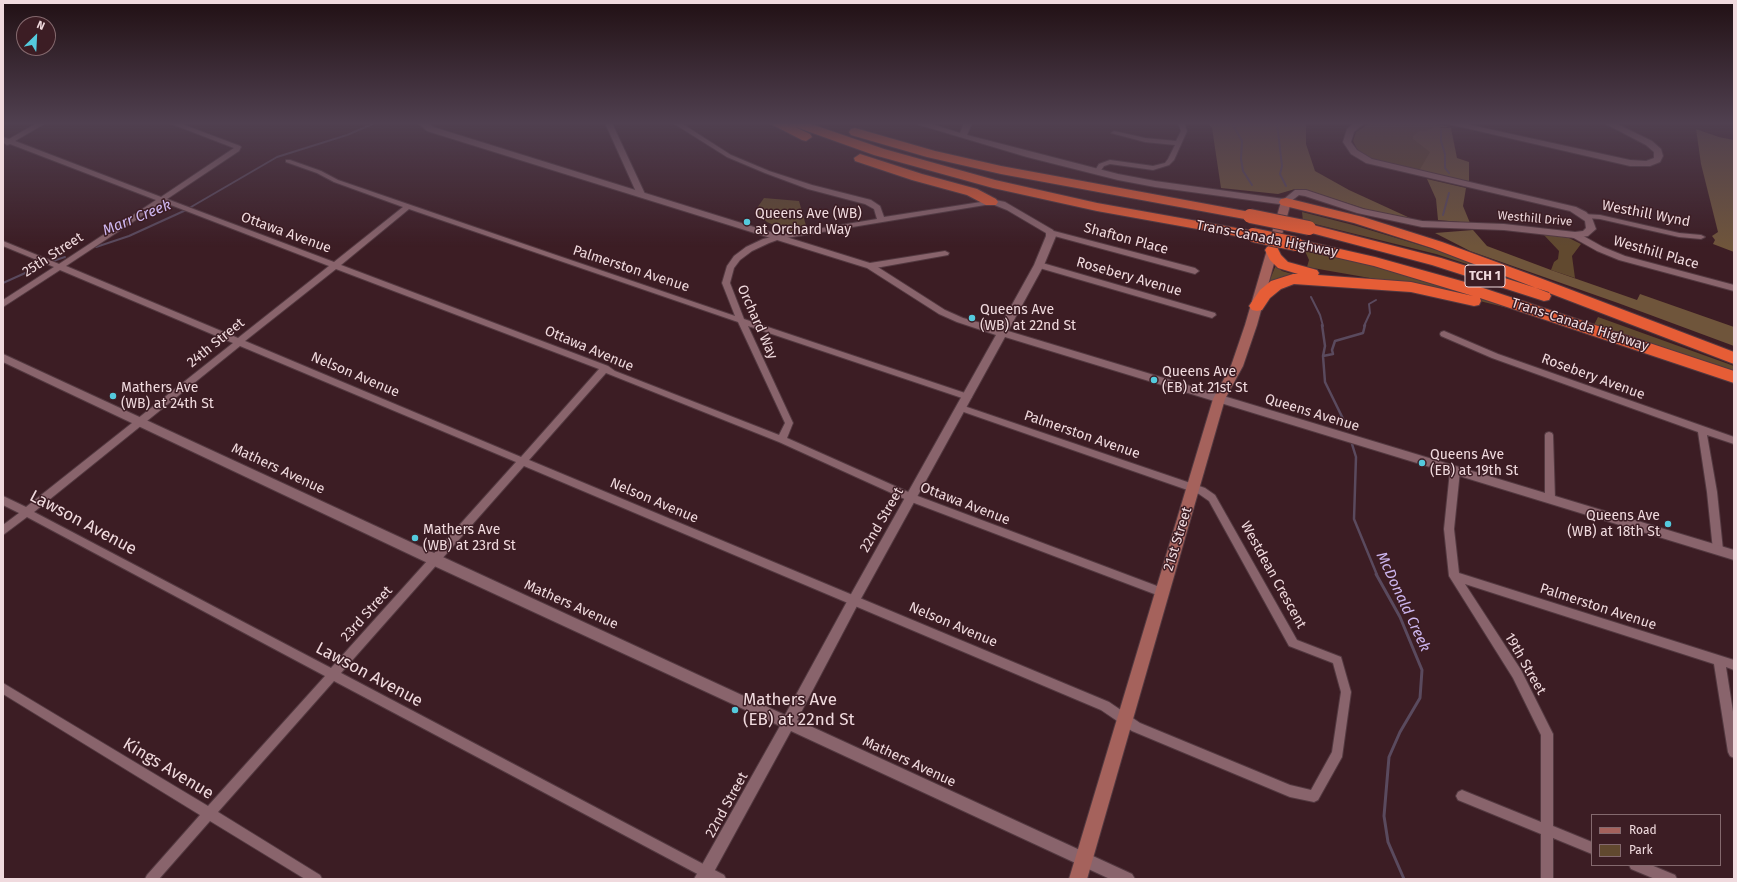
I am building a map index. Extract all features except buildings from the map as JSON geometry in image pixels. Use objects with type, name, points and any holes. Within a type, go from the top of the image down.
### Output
[{"type":"highway","points":[[880,164],[917,177],[972,192],[992,202]]},
{"type":"highway","name":"Trans-Canada Highway","points":[[922,164],[993,184],[1090,206],[1254,235],[1374,262],[1460,286],[1734,377]]},
{"type":"highway","name":"Trans-Canada Highway","points":[[977,164],[1310,228],[1379,245],[1493,279],[1734,361]]},
{"type":"highway","points":[[1286,202],[1358,220],[1437,245],[1535,281],[1734,358]]},
{"type":"highway","points":[[1272,250],[1278,262],[1290,268],[1411,287],[1486,304],[1633,343]]},
{"type":"highway","points":[[1256,306],[1270,289],[1283,282],[1293,279],[1318,279],[1411,287]]},
{"type":"main road","name":"21st Street","points":[[1078,879],[1126,719],[1161,592],[1194,488],[1219,399],[1238,366],[1286,202]]},
{"type":"street","name":"Ottawa Avenue","points":[[65,164],[336,265],[605,368],[612,374],[782,440],[912,498],[1161,592]]},
{"type":"street","name":"25th Street","points":[[3,304],[215,164]]},
{"type":"street","name":"Palmerston Avenue","points":[[297,164],[319,172],[336,181],[550,256],[968,397]]},
{"type":"street","name":"Queens Avenue","points":[[544,164],[870,266],[942,312],[960,320],[1734,555]]},
{"type":"street","points":[[627,164],[641,194]]},
{"type":"street","points":[[748,164],[810,187],[868,202],[877,208],[881,220]]},
{"type":"street","points":[[1068,164],[1155,184],[1286,202]]},
{"type":"street","points":[[1097,172],[1101,165],[1104,164]]},
{"type":"street","points":[[1125,164],[1153,168],[1166,164]]},
{"type":"street","name":"Westhill Drive","points":[[1286,202],[1298,192],[1306,193],[1360,211],[1422,224],[1504,227],[1575,235],[1584,234],[1591,229],[1591,224],[1586,216],[1567,207],[1383,164]]},
{"type":"street","points":[[992,202],[1002,204],[1010,208],[1050,232]]},
{"type":"street","name":"Orchard Way","points":[[782,440],[789,423],[741,320],[726,283],[730,268],[737,258],[748,249],[780,237],[992,202]]},
{"type":"street","name":"24th Street","points":[[3,531],[409,206]]},
{"type":"street","name":"Westhill Wynd","points":[[1586,216],[1600,217],[1689,237],[1701,237]]},
{"type":"street","name":"22nd Street","points":[[704,875],[788,724],[854,600],[1003,332],[1039,265],[1050,236],[1050,232]]},
{"type":"street","name":"Shafton Place","points":[[1050,232],[1195,271]]},
{"type":"street","name":"Westhill Place","points":[[1575,235],[1600,250],[1622,258],[1734,288]]},
{"type":"street","name":"Nelson Avenue","points":[[3,243],[1104,706],[1126,719],[1136,727],[1290,791]]},
{"type":"street","name":"Queens Avenue","points":[[870,266],[945,253]]},
{"type":"street","name":"Rosebery Avenue","points":[[1039,265],[1212,315]]},
{"type":"street","name":"Rosebery Avenue","points":[[1444,334],[1494,356],[1734,442]]},
{"type":"street","name":"Mathers Avenue","points":[[3,358],[434,560],[1127,879]]},
{"type":"street","name":"23rd Street","points":[[151,879],[605,368]]},
{"type":"street","name":"Palmerston Avenue","points":[[961,408],[1194,488]]},
{"type":"street","points":[[1702,430],[1712,492],[1718,550]]},
{"type":"street","points":[[1549,435],[1550,499]]},
{"type":"street","name":"19th Street","points":[[1455,471],[1449,529],[1454,576],[1517,674],[1547,734],[1547,879]]},
{"type":"street","name":"Westdean Crescent","points":[[1194,488],[1202,491],[1212,498],[1294,643],[1337,660],[1346,692],[1338,752],[1314,796],[1290,791]]},
{"type":"street","name":"Lawson Avenue","points":[[3,500],[332,674],[704,875],[720,879]]},
{"type":"street","name":"Palmerston Avenue","points":[[1454,576],[1734,665]]},
{"type":"street","points":[[1719,660],[1734,752]]},
{"type":"street","name":"Kings Avenue","points":[[3,688],[316,879]]},
{"type":"street","points":[[1462,796],[1548,832],[1591,848]]},
{"type":"street","points":[[1638,866],[1671,879]]},
{"type":"green space","points":[[1391,164],[1459,164],[1469,183]]},
{"type":"green space","points":[[764,198],[799,201],[807,229],[788,232],[767,222],[755,211]]},
{"type":"green space","points":[[1302,212],[1353,225],[1453,255],[1534,286],[1436,254],[1303,221]]},
{"type":"green space","points":[[1543,234],[1569,238],[1581,244],[1572,256],[1575,278],[1551,270],[1554,262],[1558,259],[1559,251]]},
{"type":"green space","points":[[1305,251],[1383,268],[1508,304],[1508,308],[1427,288],[1307,267],[1309,260]]},
{"type":"green space","points":[[1276,265],[1282,271],[1299,276],[1268,284]]},
{"type":"green space","points":[[1598,317],[1734,366],[1734,372],[1594,325]]},
{"type":"shaded area","points":[[1217,164],[1313,164],[1315,171],[1349,190],[1410,218],[1384,215],[1310,191],[1295,189],[1278,194],[1221,188]]},
{"type":"shaded area","points":[[1423,164],[1469,164],[1469,183],[1419,171]]},
{"type":"shaded area","points":[[1701,164],[1734,164],[1734,252],[1713,244],[1715,240],[1712,236],[1718,232]]},
{"type":"shaded area","points":[[1427,179],[1466,188],[1463,206],[1470,223],[1438,220],[1436,199]]},
{"type":"shaded area","points":[[1473,230],[1487,246],[1551,270],[1637,300],[1640,294],[1734,327],[1734,346],[1470,251],[1435,233]]},
{"type":"waterway","name":"Marr Creek","points":[[191,207],[265,164]]},
{"type":"waterway","points":[[1242,164],[1243,171],[1252,185]]},
{"type":"waterway","name":"McDonald Creek","points":[[1282,164],[1280,174],[1286,186]]},
{"type":"waterway","points":[[1445,164],[1445,168],[1449,173]]},
{"type":"waterway","points":[[1443,215],[1449,193]]},
{"type":"waterway","name":"Marr Creek","points":[[96,247],[129,236],[186,210]]},
{"type":"waterway","name":"Marr Creek","points":[[53,261],[65,257]]},
{"type":"waterway","name":"Marr Creek","points":[[3,283],[43,265]]},
{"type":"waterway","name":"McDonald Creek","points":[[1311,297],[1320,315],[1323,326]]},
{"type":"waterway","points":[[1364,326],[1370,313],[1369,304],[1376,300]]},
{"type":"waterway","name":"McDonald Creek","points":[[1322,325],[1325,346],[1323,356]]},
{"type":"waterway","points":[[1323,356],[1333,354],[1332,350],[1335,341],[1363,333],[1365,325]]},
{"type":"waterway","name":"McDonald Creek","points":[[1323,356],[1325,382],[1348,429]]},
{"type":"waterway","name":"McDonald Creek","points":[[1352,444],[1356,457],[1354,519],[1377,575]]},
{"type":"waterway","name":"McDonald Creek","points":[[1376,574],[1400,617],[1422,670],[1420,698],[1400,732],[1389,757],[1384,816],[1388,842],[1404,879]]},
{"type":"place","name":"Queens Ave (WB) at Orchard Way","points":[[747,222]]},
{"type":"place","name":"Queens Ave (WB) at 22nd St","points":[[972,318]]},
{"type":"place","name":"Queens Ave (EB) at 21st St","points":[[1154,380]]},
{"type":"place","name":"Mathers Ave (WB) at 24th St","points":[[113,396]]},
{"type":"place","name":"Queens Ave (EB) at 19th St","points":[[1422,463]]},
{"type":"place","name":"Queens Ave (WB) at 18th St","points":[[1668,524]]},
{"type":"place","name":"Mathers Ave (WB) at 23rd St","points":[[415,538]]},
{"type":"place","name":"Mathers Ave (EB) at 22nd St","points":[[735,710]]}]
